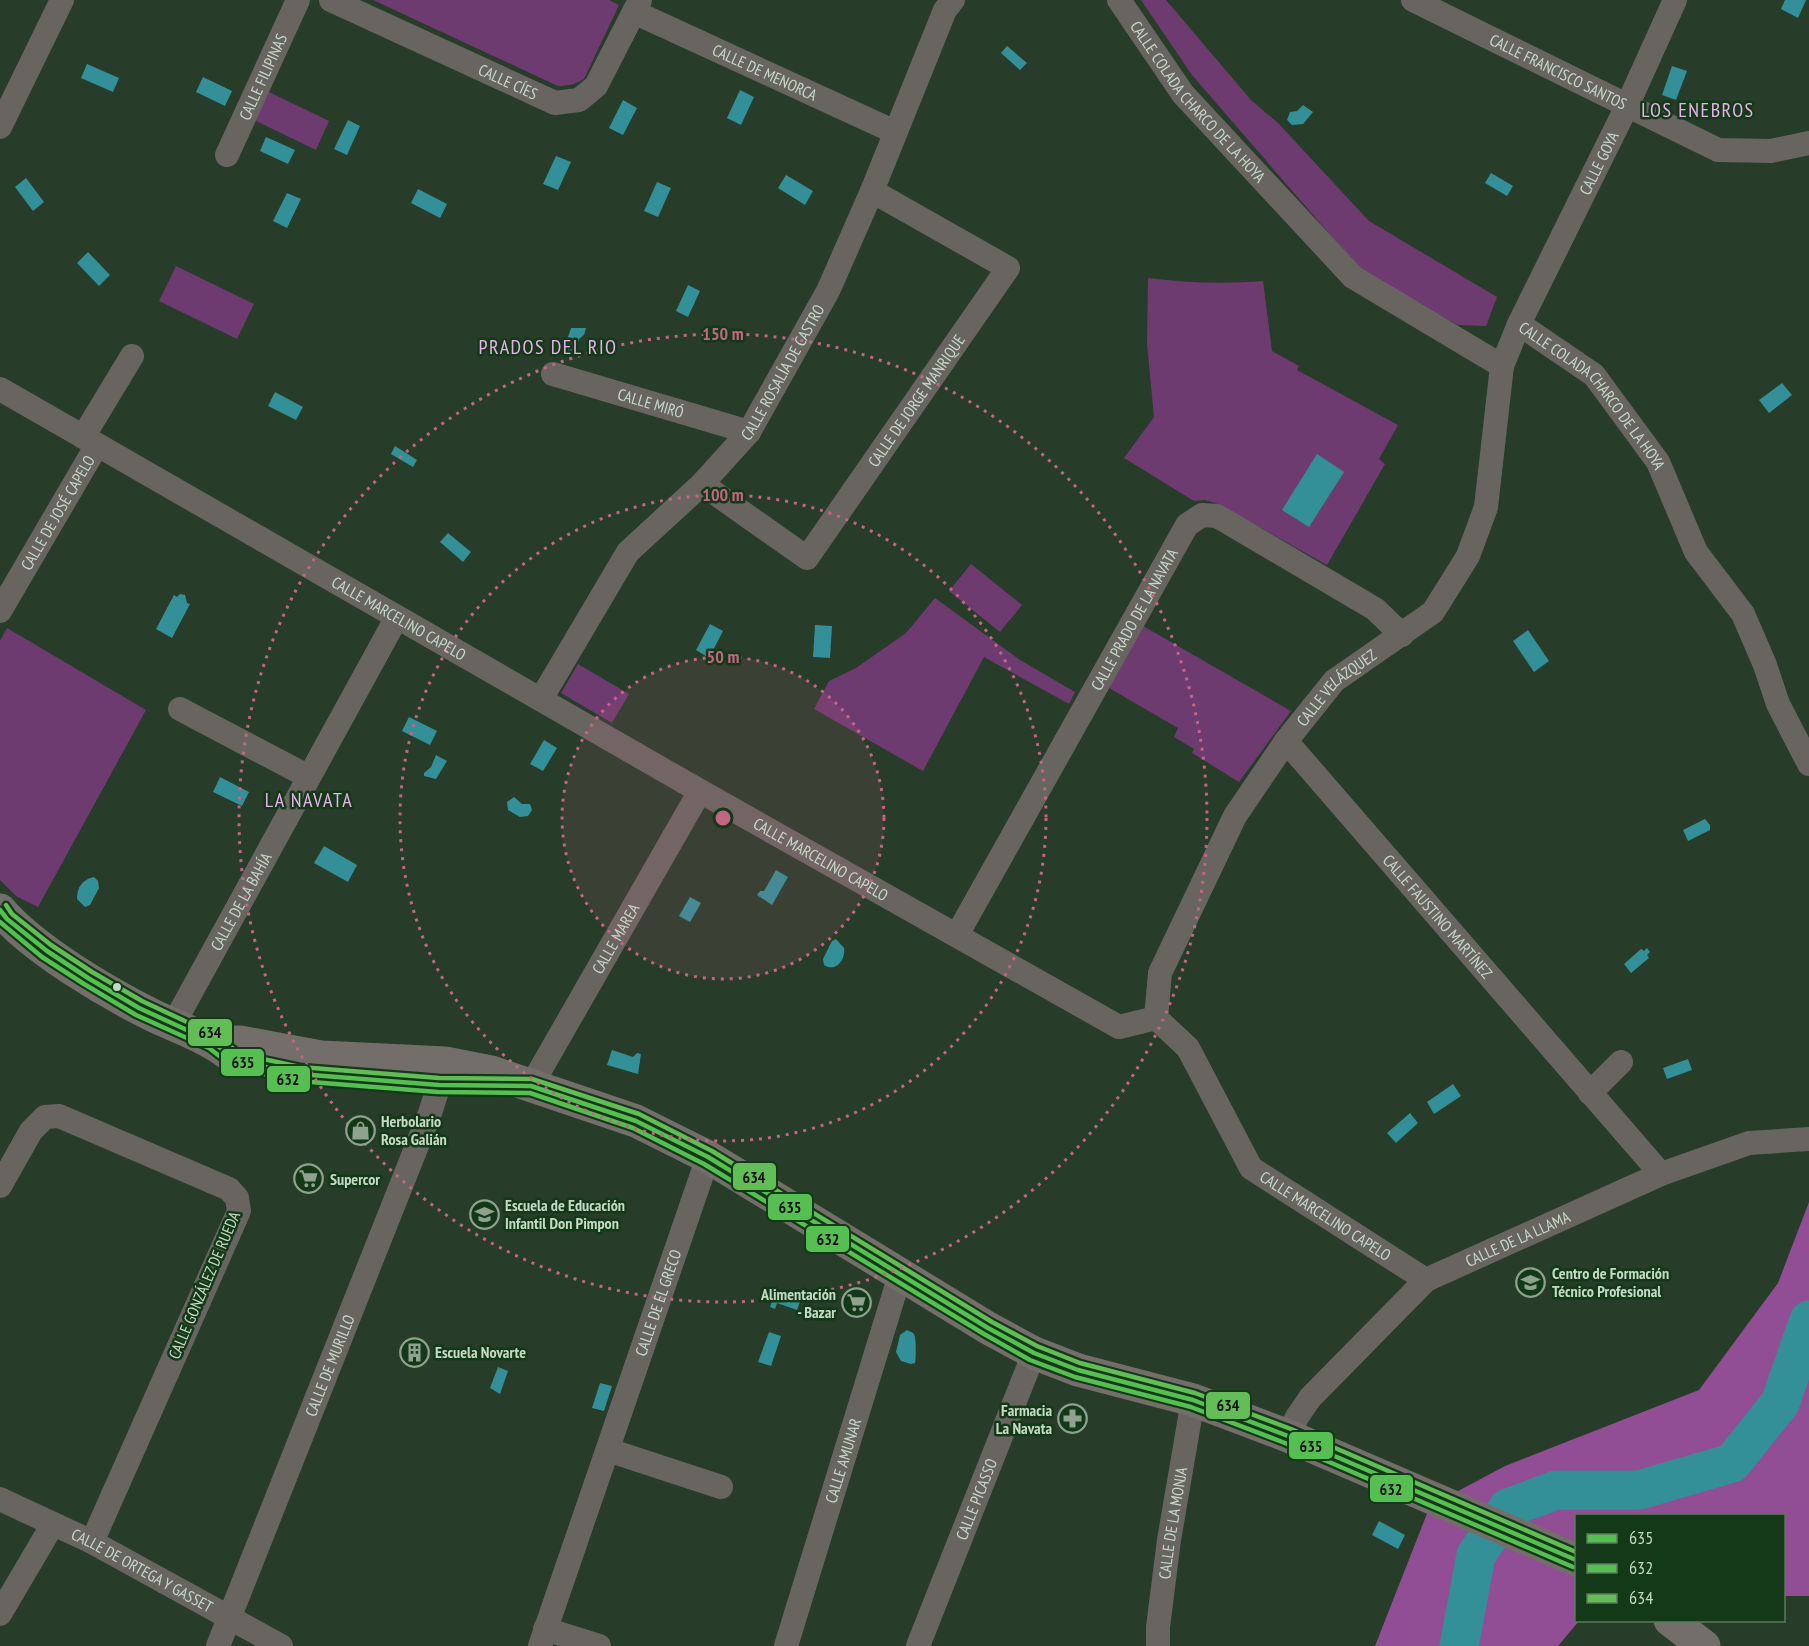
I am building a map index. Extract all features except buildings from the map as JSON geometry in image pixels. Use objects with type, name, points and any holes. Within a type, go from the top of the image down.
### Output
[{"type":"main road","points":[[0,910],[47,951],[80,973],[139,1008],[225,1051],[299,1074],[439,1085],[531,1086]]},
{"type":"main road","points":[[225,1051],[258,1058],[298,1062],[329,1058],[445,1064],[491,1072],[636,1121],[708,1157],[988,1328],[1034,1353],[1078,1370],[1193,1400],[1288,1436],[1575,1560]]},
{"type":"main road","points":[[329,1058],[357,1069],[431,1074],[439,1085]]},
{"type":"main road","points":[[439,1085],[457,1077],[491,1072]]},
{"type":"main road","points":[[1673,1622],[1704,1646]]},
{"type":"street","points":[[0,127],[62,0]]},
{"type":"street","name":"CALLE FILIPINAS","points":[[227,155],[298,0]]},
{"type":"street","name":"CALLE CÍES","points":[[331,0],[555,103],[579,100],[596,86],[637,6]]},
{"type":"street","name":"CALLE ROSALÍA DE CASTRO","points":[[541,699],[628,552],[702,484],[749,432],[828,291],[872,191],[945,10],[953,0]]},
{"type":"street","name":"CALLE COLADA CHARCO DE LA HOYA","points":[[1119,0],[1183,94],[1353,277],[1502,366],[1519,324],[1594,375],[1658,462],[1696,552],[1743,614],[1765,665],[1778,704],[1809,764]]},
{"type":"street","name":"CALLE FRANCISCO SANTOS","points":[[1413,0],[1718,150],[1771,151],[1809,143]]},
{"type":"street","name":"CALLE GOYA","points":[[1519,324],[1627,106],[1675,0]]},
{"type":"street","name":"CALLE DE MENORCA","points":[[637,6],[895,132]]},
{"type":"street","name":"CALLE DE JORGE MANRIQUE","points":[[702,484],[807,558],[1008,268],[872,191]]},
{"type":"street","name":"CALLE DE JOSÉ CAPELO","points":[[0,612],[132,356]]},
{"type":"street","name":"CALLE VELÁZQUEZ","points":[[1156,1018],[1160,973],[1235,816],[1286,741],[1334,681],[1433,612],[1468,556],[1486,507],[1502,366]]},
{"type":"street","name":"CALLE MIRÓ","points":[[553,374],[749,432]]},
{"type":"street","name":"CALLE MARCELINO CAPELO","points":[[0,389],[700,791],[1119,1027],[1156,1018],[1188,1048],[1251,1168],[1426,1280]]},
{"type":"street","name":"CALLE PRADO DE LA NAVATA","points":[[957,935],[1187,525],[1202,515],[1217,516],[1375,609],[1402,635]]},
{"type":"street","name":"CALLE DE LA BAHÍA","points":[[173,1025],[397,617]]},
{"type":"street","points":[[180,709],[309,777]]},
{"type":"street","name":"CALLE FAUSTINO MARTÍNEZ","points":[[1286,741],[1661,1174]]},
{"type":"street","name":"CALLE MAREA","points":[[531,1086],[700,791]]},
{"type":"street","points":[[1590,1093],[1621,1062]]},
{"type":"street","name":"CALLE DE MURILLO","points":[[218,1646],[430,1113],[439,1085]]},
{"type":"street","name":"CALLE GONZÁLEZ DE RUEDA","points":[[0,1186],[31,1131],[45,1117],[59,1116],[229,1189],[237,1198],[239,1210],[92,1542]]},
{"type":"street","name":"CALLE DE LA LLAMA","points":[[1288,1436],[1310,1398],[1426,1280],[1661,1174],[1749,1143],[1809,1139]]},
{"type":"street","name":"CALLE DE EL GRECO","points":[[599,1646],[543,1638],[708,1157]]},
{"type":"street","name":"CALLE AMUNAR","points":[[786,1646],[900,1275]]},
{"type":"street","name":"CALLE PICASSO","points":[[918,1646],[1034,1353]]},
{"type":"street","name":"CALLE DE LA MONJA","points":[[1158,1646],[1158,1627],[1169,1540],[1193,1400]]},
{"type":"street","points":[[608,1450],[721,1487]]},
{"type":"street","name":"CALLE DE ORTEGA Y GASSET","points":[[0,1499],[92,1542],[281,1646]]},
{"type":"street","points":[[0,1614],[53,1524]]},
{"type":"shaded area","points":[[373,0],[609,0],[619,5],[584,79],[565,86],[558,86]]},
{"type":"shaded area","points":[[1141,0],[1166,0],[1251,100],[1278,123],[1369,221],[1497,297],[1486,326],[1458,325],[1365,275],[1192,75]]},
{"type":"shaded area","points":[[267,91],[329,121],[316,150],[254,120]]},
{"type":"shaded area","points":[[176,266],[254,304],[237,339],[159,301]]},
{"type":"shaded area","points":[[1148,278],[1206,282],[1263,281],[1272,351],[1299,366],[1297,370],[1398,425],[1379,459],[1385,464],[1327,565],[1218,504],[1205,500],[1194,501],[1124,458],[1154,417],[1147,344]]},
{"type":"shaded area","points":[[971,564],[1022,605],[1000,632],[949,591]]},
{"type":"shaded area","points":[[935,598],[1020,660],[1075,692],[1069,704],[984,657],[923,771],[814,709],[829,681],[856,668],[906,633]]},
{"type":"shaded area","points":[[1143,626],[1291,711],[1239,782],[1192,753],[1194,749],[1174,737],[1178,728],[1109,688]]},
{"type":"shaded area","points":[[7,628],[146,710],[38,907],[16,896],[0,880],[0,641]]},
{"type":"shaded area","points":[[578,664],[629,694],[612,723],[561,693]]},
{"type":"shaded area","points":[[1809,1202],[1809,1596],[1785,1596],[1785,1514],[1575,1514],[1575,1622],[1578,1622],[1558,1646],[1375,1646],[1430,1506],[1505,1466],[1699,1390],[1778,1283]]},
{"type":"water","points":[[1785,0],[1806,0],[1798,18],[1781,9]]},
{"type":"water","points":[[1007,46],[1027,63],[1020,70],[1001,53]]},
{"type":"water","points":[[87,64],[119,78],[113,92],[81,78]]},
{"type":"water","points":[[1672,66],[1687,71],[1676,100],[1662,95]]},
{"type":"water","points":[[203,77],[232,91],[225,106],[196,92]]},
{"type":"water","points":[[740,90],[754,97],[741,125],[727,118]]},
{"type":"water","points":[[623,100],[637,108],[623,135],[609,128]]},
{"type":"water","points":[[1303,105],[1313,112],[1303,124],[1292,125],[1287,120],[1290,112],[1297,111]]},
{"type":"water","points":[[348,120],[360,126],[347,155],[334,149]]},
{"type":"water","points":[[266,137],[295,150],[288,164],[260,151]]},
{"type":"water","points":[[556,156],[571,162],[558,190],[543,184]]},
{"type":"water","points":[[1491,173],[1513,186],[1507,196],[1485,183]]},
{"type":"water","points":[[786,175],[813,191],[805,205],[778,188]]},
{"type":"water","points":[[26,178],[44,202],[33,211],[15,187]]},
{"type":"water","points":[[657,182],[671,188],[658,217],[644,211]]},
{"type":"water","points":[[418,189],[447,204],[440,218],[411,203]]},
{"type":"water","points":[[287,193],[301,199],[287,228],[273,221]]},
{"type":"water","points":[[88,252],[110,275],[99,286],[77,263]]},
{"type":"water","points":[[688,285],[700,291],[688,317],[676,311]]},
{"type":"water","points":[[571,328],[586,328],[584,335],[579,339],[575,354],[563,352]]},
{"type":"water","points":[[1782,383],[1792,395],[1769,413],[1759,400]]},
{"type":"water","points":[[275,392],[303,407],[296,420],[268,406]]},
{"type":"water","points":[[395,446],[417,460],[413,467],[391,454]]},
{"type":"water","points":[[1317,454],[1344,472],[1309,527],[1282,510]]},
{"type":"water","points":[[448,533],[471,552],[463,562],[440,542]]},
{"type":"water","points":[[180,594],[185,595],[187,603],[190,604],[172,638],[156,629],[174,595],[177,597]]},
{"type":"water","points":[[710,624],[723,631],[709,658],[696,650]]},
{"type":"water","points":[[815,625],[832,626],[830,658],[813,657]]},
{"type":"water","points":[[1528,630],[1549,661],[1534,672],[1513,641]]},
{"type":"water","points":[[409,717],[437,731],[430,745],[402,731]]},
{"type":"water","points":[[544,740],[557,748],[543,771],[530,764]]},
{"type":"water","points":[[436,755],[447,761],[436,779],[424,776],[424,773],[431,767]]},
{"type":"water","points":[[220,777],[249,792],[242,806],[213,792]]},
{"type":"water","points":[[514,797],[522,804],[530,804],[532,810],[528,816],[520,817],[508,810],[507,802]]},
{"type":"water","points":[[1705,819],[1710,825],[1710,830],[1688,841],[1683,830]]},
{"type":"water","points":[[324,846],[357,865],[348,882],[314,863]]},
{"type":"water","points":[[776,870],[788,877],[772,905],[757,895],[760,891],[764,891]]},
{"type":"water","points":[[94,877],[98,881],[99,888],[90,905],[85,907],[77,899],[78,891],[83,882]]},
{"type":"water","points":[[690,897],[701,903],[690,922],[679,916]]},
{"type":"water","points":[[836,939],[844,948],[842,960],[836,966],[828,967],[824,965],[823,959],[832,941]]},
{"type":"water","points":[[1647,948],[1650,952],[1647,955],[1649,958],[1631,973],[1624,964],[1641,949],[1644,951]]},
{"type":"water","points":[[612,1050],[633,1057],[637,1053],[641,1054],[638,1074],[607,1065]]},
{"type":"water","points":[[1688,1059],[1692,1070],[1667,1079],[1663,1068]]},
{"type":"water","points":[[1453,1084],[1461,1096],[1434,1114],[1427,1102]]},
{"type":"water","points":[[1410,1113],[1418,1123],[1396,1143],[1387,1133]]},
{"type":"water","points":[[776,1290],[801,1299],[797,1310],[777,1303],[775,1309],[770,1307]]},
{"type":"water","points":[[907,1330],[915,1335],[915,1363],[911,1364],[901,1361],[896,1352],[900,1335]]},
{"type":"water","points":[[769,1332],[781,1336],[771,1366],[758,1362]]},
{"type":"water","points":[[498,1367],[508,1371],[500,1394],[490,1388]]},
{"type":"water","points":[[600,1383],[612,1386],[604,1411],[592,1408]]},
{"type":"water","points":[[1379,1521],[1405,1535],[1398,1549],[1372,1535]]},
{"type":"waterway","points":[[1459,1646],[1476,1555],[1508,1508],[1556,1490],[1639,1490],[1732,1463],[1780,1403],[1809,1320]]},
{"type":"transit line","name":"634","points":[[6,905],[12,914],[51,945],[92,972],[142,1001],[217,1036],[240,1054],[300,1067],[439,1078],[532,1079],[639,1114],[712,1151],[992,1322],[1037,1346],[1080,1363],[1195,1393],[1291,1429],[1575,1552]]},
{"type":"transit line","name":"635","points":[[0,910],[7,919],[47,951],[88,978],[139,1008],[213,1042],[237,1061],[299,1074],[439,1085],[531,1086],[636,1121],[708,1157],[988,1328],[1034,1353],[1078,1370],[1193,1400],[1288,1436],[1575,1560]]},
{"type":"transit line","name":"632","points":[[0,922],[42,957],[84,984],[136,1015],[209,1048],[235,1068],[298,1081],[438,1092],[530,1093],[633,1128],[704,1164],[1030,1360],[1075,1377],[1191,1407],[1285,1443],[1573,1567]]},
{"type":"place","name":"Herbolario Rosa Galián","points":[[360,1130]]},
{"type":"place","name":"Supercor","points":[[309,1179]]},
{"type":"place","name":"Escuela de Educación Infantil Don Pimpon","points":[[484,1214]]},
{"type":"place","name":"Centro de Formación Técnico Profesional","points":[[1531,1282]]},
{"type":"place","name":"Alimentación - Bazar","points":[[857,1303]]},
{"type":"place","name":"Escuela Novarte","points":[[414,1352]]},
{"type":"place","name":"Farmacia La Navata","points":[[1073,1419]]},
{"type":"district","name":"LOS ENEBROS","points":[[1698,110]]},
{"type":"district","name":"PRADOS DEL RIO","points":[[548,347]]},
{"type":"district","name":"LA NAVATA","points":[[309,800]]}]
